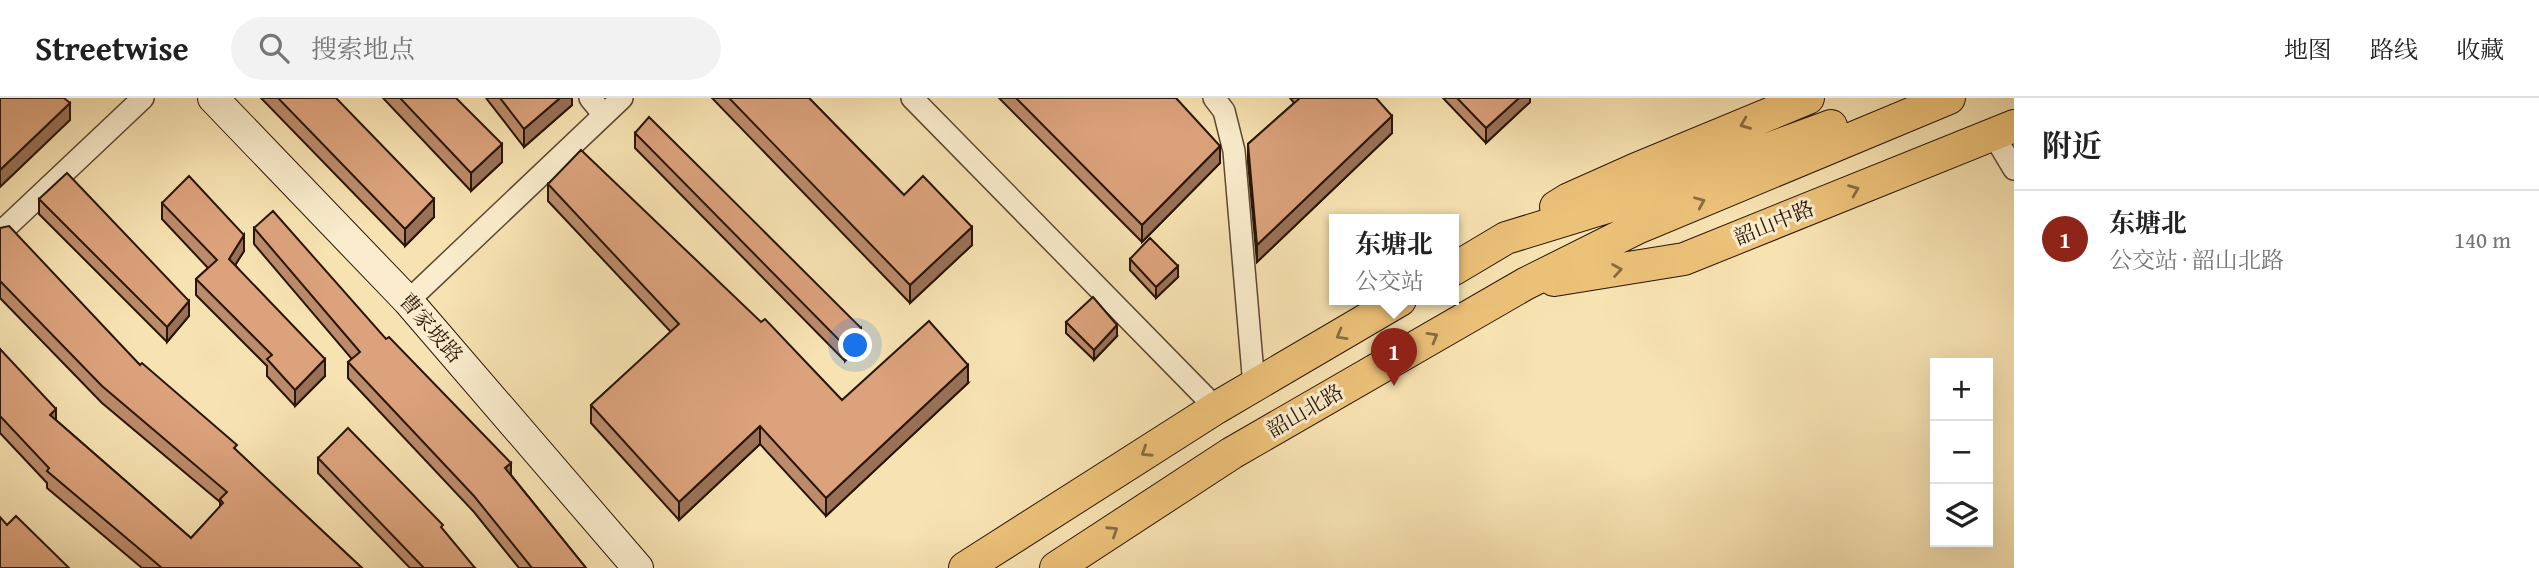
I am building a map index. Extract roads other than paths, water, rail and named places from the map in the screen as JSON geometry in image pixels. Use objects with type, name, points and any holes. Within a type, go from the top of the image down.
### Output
[{"type":"main road","points":[[1459,266],[1569,199],[1808,98]]},
{"type":"main road","points":[[1633,214],[1902,98]]},
{"type":"main road","points":[[1506,238],[1633,214],[1949,98]]},
{"type":"main road","name":"韶山中路","points":[[1525,284],[1684,259],[2004,130]]},
{"type":"main road","name":"韶山北路","points":[[1056,568],[1232,453],[1525,284],[1633,214]]},
{"type":"main road","points":[[965,568],[1216,408],[1392,305]]},
{"type":"street","points":[[0,233],[143,98]]},
{"type":"street","name":"曹家坡路","points":[[213,98],[408,301],[638,568]]},
{"type":"street","points":[[590,98],[604,115]]},
{"type":"street","points":[[408,301],[622,98]]},
{"type":"street","points":[[912,98],[1216,408]]},
{"type":"street","points":[[1214,98],[1224,111],[1234,151],[1254,386]]},
{"type":"street","points":[[2004,130],[2014,169]]},
{"type":"place","name":"东塘北","points":[[1394,386]]}]
